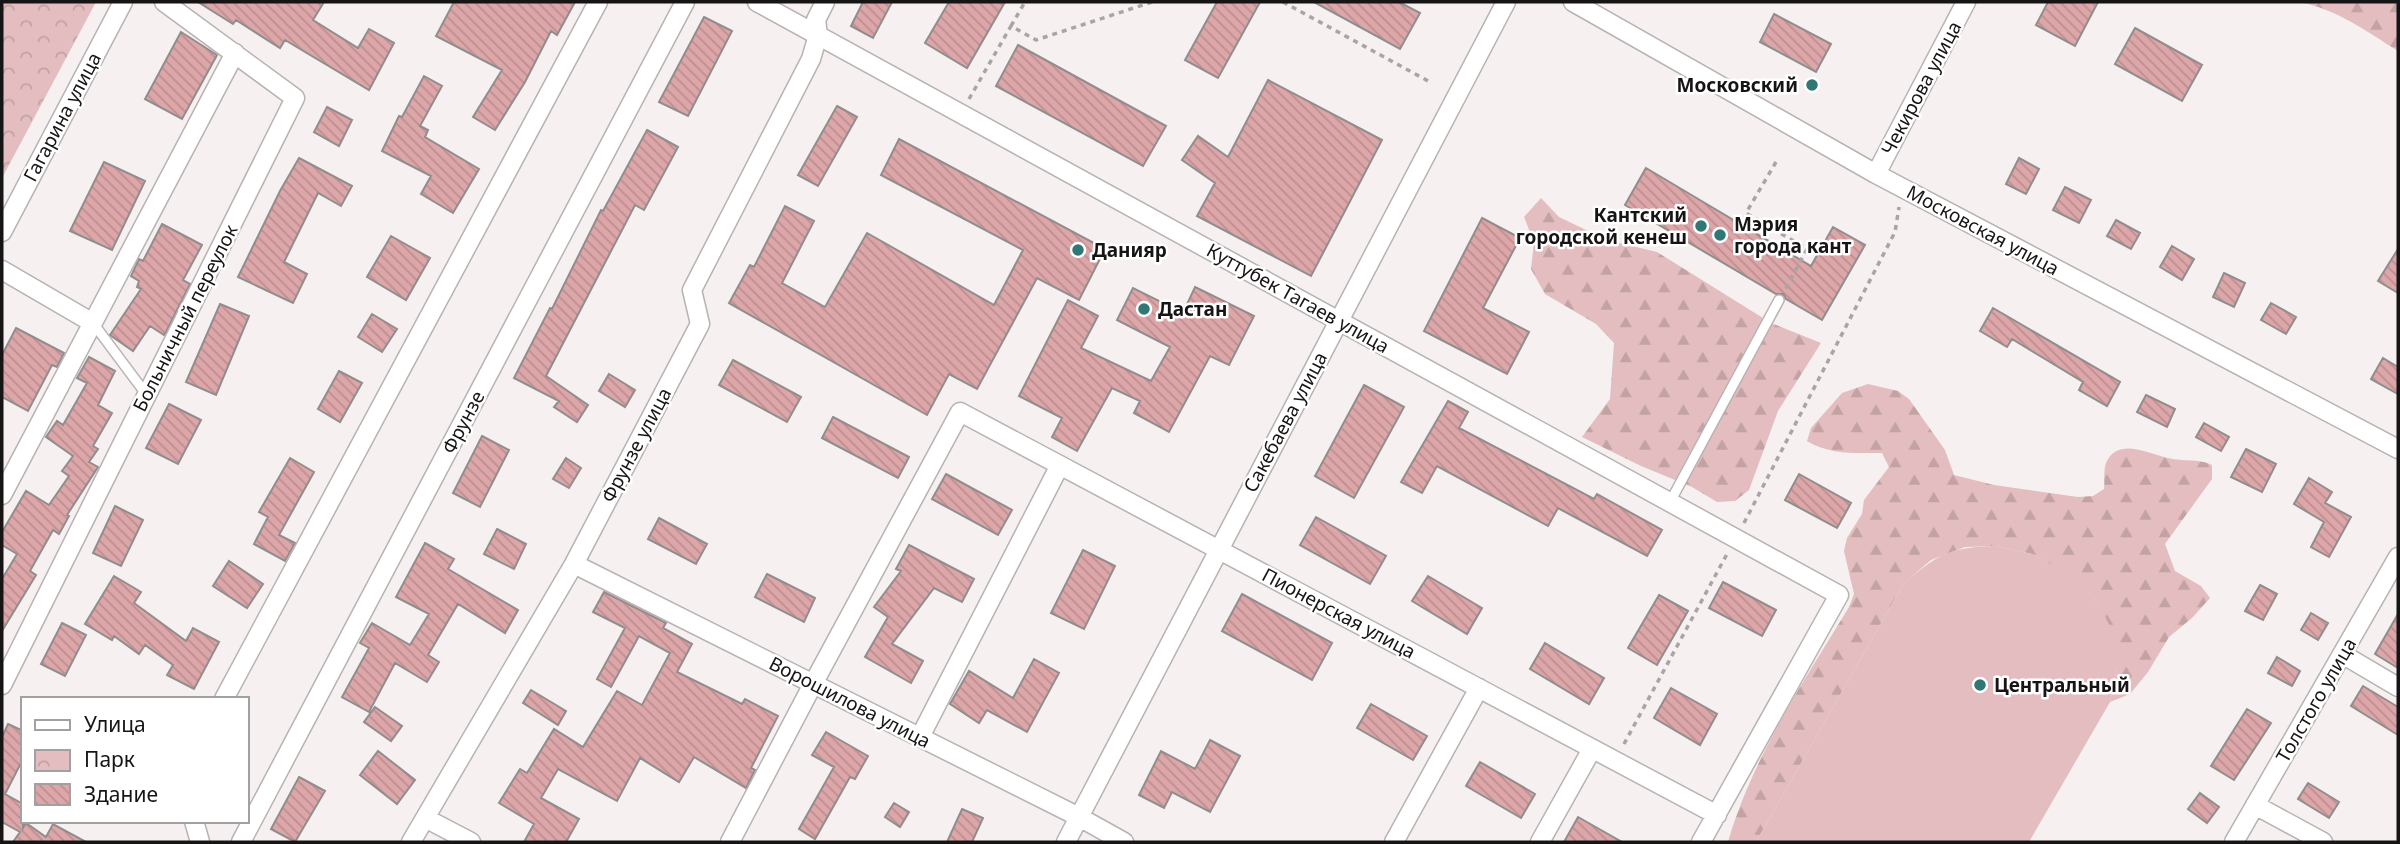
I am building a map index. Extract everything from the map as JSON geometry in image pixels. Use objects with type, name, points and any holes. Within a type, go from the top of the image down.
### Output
[{"type":"street","name":"Гагарина улица","points":[[2,232],[123,2]]},
{"type":"street","name":"Больничный переулок","points":[[2,685],[295,98],[164,2]]},
{"type":"street","points":[[225,697],[598,2]]},
{"type":"street","name":"Фрунзе","points":[[241,842],[685,2]]},
{"type":"street","name":"Куттубек Тагаев улица","points":[[757,2],[1839,595],[1717,816]]},
{"type":"street","name":"Фрунзе улица","points":[[411,842],[574,564],[700,324],[692,290],[811,59],[818,35],[816,20],[825,2]]},
{"type":"street","name":"Сакебаева улица","points":[[1066,842],[1506,2]]},
{"type":"street","name":"Московская улица","points":[[1573,2],[1876,174],[2398,449]]},
{"type":"street","name":"Чекирова улица","points":[[1876,174],[1966,2]]},
{"type":"street","points":[[2,495],[234,53]]},
{"type":"street","points":[[2,270],[93,323]]},
{"type":"street","name":"Пионерская улица","points":[[813,684],[960,412],[1717,816]]},
{"type":"street","points":[[920,737],[1060,465]]},
{"type":"street","name":"Толстого улица","points":[[2234,842],[2398,557]]},
{"type":"street","name":"Ворошилова улица","points":[[574,564],[1125,842]]},
{"type":"street","points":[[2342,654],[2398,687]]},
{"type":"street","points":[[730,842],[813,684]]},
{"type":"street","points":[[1394,842],[1479,688]]},
{"type":"street","points":[[1540,842],[1591,749]]},
{"type":"street","points":[[2255,805],[2323,842]]},
{"type":"street","points":[[1701,842],[1717,816]]},
{"type":"street","points":[[425,818],[471,842]]},
{"type":"street","points":[[195,823],[200,842]]},
{"type":"lane","points":[[1670,502],[1779,300]]},
{"type":"lane","points":[[93,323],[147,395]]},
{"type":"path","points":[[961,114],[1025,2]]},
{"type":"path","points":[[1011,26],[1036,40],[1152,2]]},
{"type":"path","points":[[1283,2],[1430,82]]},
{"type":"path","points":[[1776,162],[1746,213],[1807,249],[1779,300]]},
{"type":"path","points":[[1614,761],[1736,539],[1895,232],[1903,188]]},
{"type":"green space","points":[[2,2],[96,2],[2,178]]},
{"type":"green space","points":[[2298,2],[2398,2],[2398,51],[2325,9]]},
{"type":"green space","points":[[1541,198],[1559,217],[1607,240],[1657,252],[1771,323],[1821,343],[1778,411],[1749,490],[1735,501],[1717,502],[1692,487],[1582,437],[1610,399],[1614,343],[1596,324],[1545,294],[1531,269],[1534,242],[1524,217]]},
{"type":"green space","points":[[1868,384],[1898,391],[1909,399],[1945,450],[1954,475],[1994,485],[2078,497],[2093,496],[2104,489],[2107,461],[2112,454],[2127,448],[2212,465],[2212,479],[2165,544],[2175,571],[2201,586],[2210,598],[2169,637],[2148,672],[2130,694],[2110,702],[2117,667],[2097,602],[2068,575],[2032,554],[1996,546],[1965,547],[1931,560],[1904,583],[1756,842],[1728,842],[1738,810],[1765,750],[1854,594],[1844,551],[1847,538],[1862,514],[1864,500],[1889,467],[1882,453],[1834,451],[1807,441],[1811,428],[1842,393]]},
{"type":"green space","name":"Центральный","points":[[1996,546],[2032,554],[2068,574],[2097,602],[2115,635],[2117,667],[2110,702],[2029,842],[1756,842],[1904,583],[1926,565],[1946,554],[1967,548]]},
{"type":"building","points":[[198,2],[324,2],[313,20],[358,48],[369,29],[394,43],[369,90],[285,40],[280,48],[236,20],[233,24]]},
{"type":"building","points":[[454,2],[575,2],[557,35],[551,31],[525,82],[495,130],[473,117],[502,70],[436,36]]},
{"type":"building","points":[[863,2],[892,2],[873,38],[851,26]]},
{"type":"building","points":[[949,2],[1005,2],[967,68],[925,43]]},
{"type":"building","points":[[1217,2],[1260,2],[1218,78],[1185,60]]},
{"type":"building","points":[[1314,2],[1399,2],[1420,13],[1400,49]]},
{"type":"building","points":[[2048,2],[2098,2],[2075,46],[2036,25]]},
{"type":"building","points":[[1774,14],[1831,44],[1816,72],[1760,42]]},
{"type":"building","points":[[704,17],[732,31],[688,116],[659,102]]},
{"type":"building","points":[[2135,28],[2202,65],[2182,101],[2115,64]]},
{"type":"building","points":[[181,32],[217,55],[182,119],[145,99]]},
{"type":"building","points":[[1018,45],[1166,126],[1143,166],[996,86]]},
{"type":"building","points":[[424,76],[442,86],[420,126],[428,130],[425,137],[479,169],[453,213],[421,194],[431,176],[382,151],[399,116],[402,117]]},
{"type":"building","points":[[1268,80],[1382,140],[1311,276],[1197,216],[1215,183],[1182,160],[1198,136],[1228,157]]},
{"type":"building","points":[[837,106],[857,117],[818,186],[798,175]]},
{"type":"building","points":[[327,107],[352,120],[339,146],[314,132]]},
{"type":"building","points":[[647,130],[678,147],[644,210],[635,205],[546,376],[588,405],[577,422],[554,407],[559,401],[514,378],[601,210],[603,211]]},
{"type":"building","points":[[899,139],[1105,249],[1079,300],[1037,278],[977,389],[949,374],[927,415],[729,303],[750,265],[754,267],[785,206],[814,221],[782,283],[825,307],[867,233],[994,305],[1023,250],[881,175]]},
{"type":"building","points":[[299,158],[352,186],[341,206],[318,193],[284,262],[307,274],[293,303],[238,277]]},
{"type":"building","points":[[2019,158],[2039,169],[2026,194],[2006,184]]},
{"type":"building","points":[[104,162],[145,181],[112,250],[70,231]]},
{"type":"building","points":[[1646,168],[1811,266],[1833,227],[1865,245],[1822,320],[1786,299],[1783,294],[1776,294],[1625,205]]},
{"type":"building","points":[[2065,187],[2091,200],[2079,223],[2053,210]]},
{"type":"building","points":[[1482,218],[1520,238],[1483,308],[1529,332],[1507,374],[1424,331]]},
{"type":"building","points":[[2116,220],[2140,233],[2131,249],[2107,236]]},
{"type":"building","points":[[162,224],[202,245],[183,280],[190,284],[165,334],[150,326],[133,351],[110,335],[141,289],[137,287],[139,281],[131,276],[139,259],[143,261]]},
{"type":"building","points":[[391,236],[430,258],[406,300],[367,277]]},
{"type":"building","points":[[2172,246],[2194,259],[2182,280],[2160,267]]},
{"type":"building","points":[[2398,249],[2398,293],[2378,281]]},
{"type":"building","points":[[2224,273],[2245,283],[2234,307],[2213,297]]},
{"type":"building","points":[[1195,287],[1254,316],[1229,365],[1210,356],[1169,432],[1134,413],[1140,401],[1112,388],[1077,451],[1052,437],[1062,418],[1019,396],[1068,300],[1098,316],[1081,348],[1151,381],[1170,347],[1117,320],[1133,288],[1183,313]]},
{"type":"building","points":[[2271,303],[2296,317],[2286,334],[2261,320]]},
{"type":"building","points":[[220,304],[249,316],[216,395],[186,382]]},
{"type":"building","points":[[1993,308],[2120,382],[2107,406],[2079,390],[2083,382],[2012,339],[2007,347],[1980,331]]},
{"type":"building","points":[[372,314],[397,329],[382,352],[358,337]]},
{"type":"building","points":[[16,328],[64,353],[57,367],[52,365],[28,411],[2,397],[2,355]]},
{"type":"building","points":[[89,357],[115,371],[98,405],[112,413],[93,446],[98,449],[89,462],[98,467],[67,515],[69,516],[59,534],[53,530],[30,571],[36,575],[2,631],[2,579],[17,554],[2,545],[2,532],[26,491],[49,505],[69,476],[62,471],[73,456],[46,437],[57,421],[63,425],[87,383],[77,378]]},
{"type":"building","points":[[2383,358],[2398,367],[2398,394],[2371,379]]},
{"type":"building","points":[[733,360],[801,397],[787,422],[719,385]]},
{"type":"building","points":[[339,371],[362,383],[340,422],[318,409]]},
{"type":"building","points":[[609,374],[635,390],[625,407],[599,391]]},
{"type":"building","points":[[1364,385],[1404,407],[1354,498],[1315,476]]},
{"type":"building","points":[[2146,395],[2175,409],[2167,427],[2137,412]]},
{"type":"building","points":[[1448,401],[1468,412],[1459,428],[1594,499],[1597,494],[1662,530],[1647,556],[1558,508],[1548,526],[1437,466],[1422,493],[1401,482]]},
{"type":"building","points":[[169,404],[201,420],[178,464],[146,448]]},
{"type":"building","points":[[833,417],[909,457],[898,478],[822,438]]},
{"type":"building","points":[[2204,423],[2229,437],[2221,451],[2196,437]]},
{"type":"building","points":[[482,436],[509,450],[480,507],[453,493]]},
{"type":"building","points":[[2246,449],[2276,464],[2262,492],[2231,477]]},
{"type":"building","points":[[290,458],[314,472],[279,535],[295,543],[285,561],[254,544],[268,517],[259,512]]},
{"type":"building","points":[[566,458],[581,468],[569,488],[553,479]]},
{"type":"building","points":[[946,474],[1012,510],[998,535],[932,499]]},
{"type":"building","points":[[1799,474],[1851,503],[1837,528],[1785,500]]},
{"type":"building","points":[[2309,478],[2332,492],[2325,503],[2351,517],[2329,557],[2311,547],[2324,522],[2294,504]]},
{"type":"building","points":[[115,506],[143,520],[121,566],[93,553]]},
{"type":"building","points":[[1316,517],[1386,556],[1370,584],[1300,545]]},
{"type":"building","points":[[659,518],[707,544],[696,564],[648,539]]},
{"type":"building","points":[[497,529],[526,544],[514,569],[484,554]]},
{"type":"building","points":[[425,543],[454,559],[448,569],[518,610],[505,633],[458,604],[428,655],[439,662],[427,682],[395,663],[369,712],[342,697],[369,648],[360,643],[372,623],[410,645],[429,614],[396,597]]},
{"type":"building","points":[[909,545],[974,579],[962,602],[934,588],[892,644],[923,661],[911,683],[865,657],[888,617],[874,607],[901,571],[896,569]]},
{"type":"building","points":[[1083,550],[1115,566],[1084,629],[1051,613]]},
{"type":"building","points":[[229,561],[263,584],[247,608],[213,586]]},
{"type":"building","points":[[767,574],[815,598],[804,622],[755,597]]},
{"type":"building","points":[[114,576],[141,592],[134,603],[186,641],[193,628],[219,642],[194,689],[167,675],[173,665],[145,645],[139,654],[114,636],[112,640],[85,624]]},
{"type":"building","points":[[1428,576],[1482,608],[1467,634],[1412,601]]},
{"type":"building","points":[[1723,582],[1776,610],[1762,636],[1709,608]]},
{"type":"building","points":[[2260,585],[2277,594],[2263,620],[2245,611]]},
{"type":"building","points":[[604,592],[666,623],[663,628],[692,644],[677,672],[742,704],[745,699],[778,716],[751,768],[755,770],[746,788],[694,757],[679,782],[640,758],[617,801],[558,769],[541,798],[579,819],[566,842],[524,842],[534,824],[499,803],[520,769],[527,773],[554,729],[583,747],[617,691],[642,705],[670,653],[639,636],[611,687],[597,679],[625,628],[593,612]]},
{"type":"building","points":[[1242,594],[1332,643],[1312,680],[1222,631]]},
{"type":"building","points":[[1659,595],[1688,611],[1657,665],[1628,648]]},
{"type":"building","points":[[2311,613],[2328,623],[2318,640],[2301,630]]},
{"type":"building","points":[[2398,614],[2398,668],[2375,654]]},
{"type":"building","points":[[62,623],[86,635],[65,676],[41,664]]},
{"type":"building","points":[[1545,643],[1604,678],[1589,704],[1530,669]]},
{"type":"building","points":[[2277,657],[2300,671],[2292,686],[2268,673]]},
{"type":"building","points":[[1034,659],[1059,673],[1027,732],[987,710],[979,723],[950,704],[969,671],[1013,698]]},
{"type":"building","points":[[2363,686],[2398,707],[2398,735],[2351,706]]},
{"type":"building","points":[[1671,688],[1717,714],[1700,745],[1654,718]]},
{"type":"building","points":[[531,690],[566,711],[558,725],[523,703]]},
{"type":"building","points":[[1371,704],[1427,736],[1413,760],[1357,728]]},
{"type":"building","points":[[375,707],[402,726],[391,741],[364,722]]},
{"type":"building","points":[[2247,709],[2271,723],[2234,780],[2211,766]]},
{"type":"building","points":[[8,724],[21,730],[21,763],[5,794],[21,803],[23,828],[26,823],[46,837],[53,824],[86,842],[13,842],[20,832],[2,822],[2,737]]},
{"type":"building","points":[[826,732],[868,756],[855,779],[850,777],[815,839],[799,829],[834,767],[812,755]]},
{"type":"building","points":[[1210,740],[1240,756],[1210,812],[1172,792],[1164,808],[1139,795],[1161,751],[1195,769]]},
{"type":"building","points":[[378,751],[415,780],[397,804],[360,775]]},
{"type":"building","points":[[1480,762],[1535,794],[1521,818],[1466,786]]},
{"type":"building","points":[[299,777],[325,791],[295,842],[271,829]]},
{"type":"building","points":[[2308,783],[2339,802],[2329,818],[2298,799]]},
{"type":"building","points":[[2200,793],[2219,807],[2207,823],[2188,809]]},
{"type":"building","points":[[894,803],[909,812],[900,827],[885,817]]},
{"type":"building","points":[[962,809],[983,818],[972,842],[947,842]]},
{"type":"building","points":[[1578,817],[1622,842],[1564,842]]},
{"type":"place","name":"Московский","points":[[1812,85]]},
{"type":"place","name":"Кантский городской кенеш","points":[[1701,226]]},
{"type":"place","name":"Мэрия города кант","points":[[1720,235]]},
{"type":"place","name":"Данияр","points":[[1078,250]]},
{"type":"place","name":"Дастан","points":[[1144,309]]},
{"type":"place","name":"Центральный","points":[[1980,685]]}]
